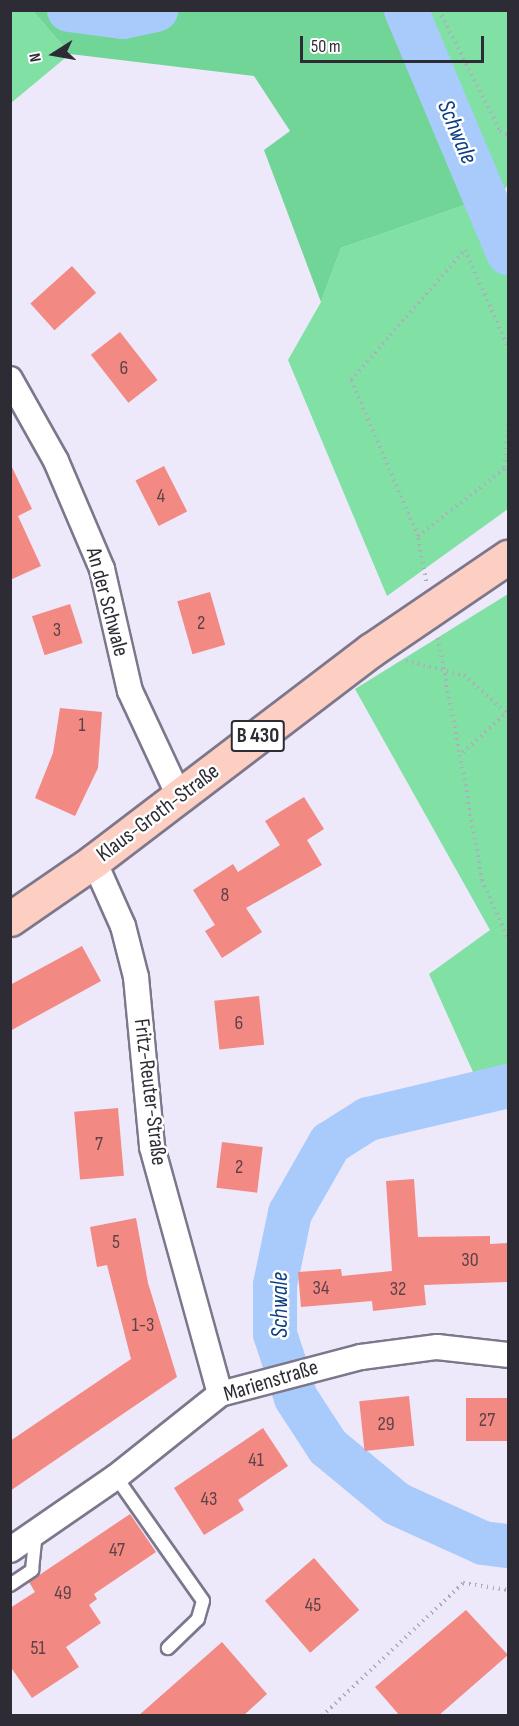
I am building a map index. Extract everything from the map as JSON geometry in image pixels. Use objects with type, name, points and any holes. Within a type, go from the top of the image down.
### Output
[{"type":"main road","name":"Klaus-Groth-Straße","points":[[10,919],[94,861],[371,650],[432,613],[508,557]]},
{"type":"street","name":"An der Schwale","points":[[10,379],[56,461],[102,568],[130,691],[179,796]]},
{"type":"street","name":"Fritz-Reuter-Straße","points":[[94,861],[123,926],[136,977],[152,1147],[220,1394]]},
{"type":"street","name":"Marienstraße","points":[[10,1550],[116,1477],[220,1394],[310,1368],[437,1347],[508,1355]]},
{"type":"lane","points":[[116,1477],[203,1601],[198,1619],[168,1648]]},
{"type":"lane","points":[[10,1586],[32,1570],[36,1534]]},
{"type":"path","points":[[439,10],[500,131],[508,135]]},
{"type":"path","points":[[508,347],[465,250],[351,380],[418,536],[432,613],[446,672],[482,880],[508,939]]},
{"type":"path","points":[[508,424],[506,468],[508,475]]},
{"type":"path","points":[[418,536],[506,468]]},
{"type":"path","points":[[371,650],[464,675],[508,713],[460,754]]},
{"type":"path","points":[[322,1716],[463,1584],[508,1590]]},
{"type":"green space","points":[[11,10],[33,11],[70,54],[11,103]]},
{"type":"green space","points":[[33,11],[413,11],[502,192],[341,248],[321,302],[264,150],[290,131],[254,76],[70,54]]},
{"type":"green space","points":[[413,11],[508,11],[508,185],[502,192]]},
{"type":"green space","points":[[502,192],[508,207],[508,509],[387,596],[288,360],[321,302],[341,248]]},
{"type":"green space","points":[[508,594],[508,1086],[482,1092],[429,974],[490,930],[355,689]]},
{"type":"building","points":[[72,266],[96,293],[54,330],[30,303]]},
{"type":"building","points":[[120,332],[158,380],[128,403],[91,355]]},
{"type":"building","points":[[10,463],[32,509],[18,516],[41,566],[10,580]]},
{"type":"building","points":[[164,466],[187,511],[159,526],[135,481]]},
{"type":"building","points":[[210,592],[225,645],[192,654],[177,601]]},
{"type":"building","points":[[70,604],[83,643],[45,655],[32,616]]},
{"type":"building","points":[[60,708],[102,712],[98,768],[75,816],[35,798],[53,753]]},
{"type":"building","points":[[304,797],[324,829],[307,840],[322,865],[246,908],[262,932],[222,958],[205,931],[215,925],[193,890],[233,864],[238,872],[280,845],[265,821]]},
{"type":"building","points":[[82,946],[101,981],[10,1031],[10,985]]},
{"type":"building","points":[[259,996],[264,1045],[219,1049],[214,1001]]},
{"type":"building","points":[[118,1108],[124,1176],[80,1180],[74,1112]]},
{"type":"building","points":[[222,1142],[263,1147],[257,1193],[216,1188]]},
{"type":"building","points":[[414,1179],[418,1237],[490,1236],[490,1244],[508,1243],[508,1282],[424,1285],[426,1305],[373,1311],[372,1301],[301,1307],[298,1272],[341,1269],[342,1276],[392,1271],[386,1181]]},
{"type":"building","points":[[136,1218],[148,1283],[177,1377],[10,1491],[10,1441],[131,1359],[107,1265],[97,1267],[90,1227]]},
{"type":"building","points":[[409,1396],[414,1446],[365,1451],[359,1401]]},
{"type":"building","points":[[466,1398],[508,1398],[508,1441],[466,1441]]},
{"type":"building","points":[[263,1428],[288,1466],[238,1500],[244,1510],[204,1535],[174,1488]]},
{"type":"building","points":[[130,1514],[156,1552],[94,1594],[97,1599],[89,1605],[101,1623],[66,1647],[79,1667],[32,1698],[10,1666],[10,1608],[35,1592],[29,1582]]},
{"type":"building","points":[[314,1558],[359,1610],[310,1653],[265,1601]]},
{"type":"building","points":[[466,1610],[508,1655],[438,1716],[400,1716],[375,1687]]},
{"type":"building","points":[[222,1642],[267,1694],[243,1716],[138,1716]]},
{"type":"waterway","name":"Schwale","points":[[69,10],[123,17],[156,10]]},
{"type":"waterway","name":"Schwale","points":[[406,10],[508,253]]},
{"type":"waterway","name":"Schwale","points":[[508,1086],[368,1119],[330,1143],[290,1213],[275,1285],[275,1334],[296,1398],[328,1447],[397,1504],[483,1543],[508,1546]]}]
